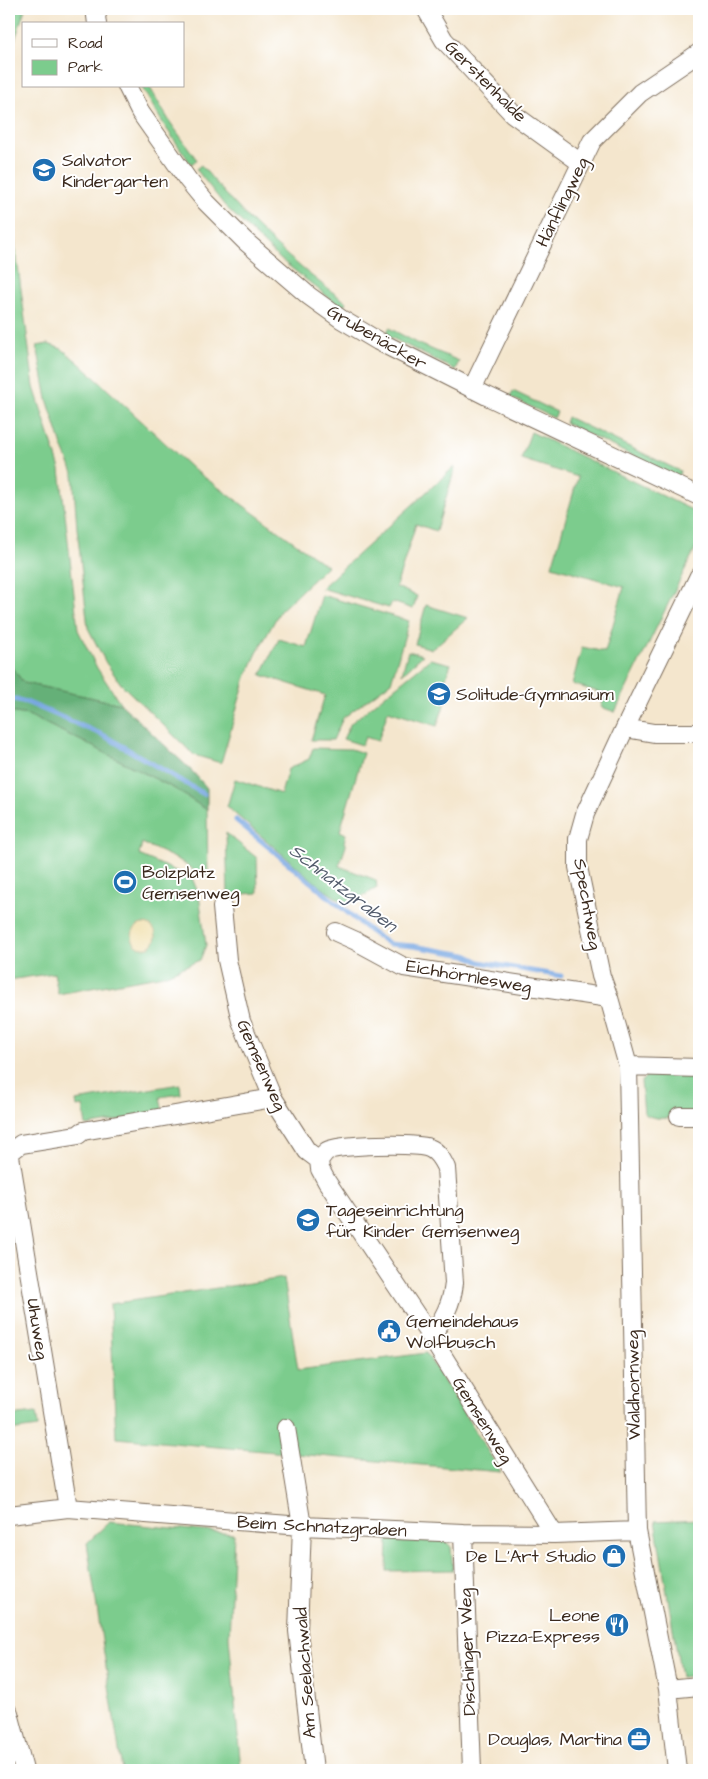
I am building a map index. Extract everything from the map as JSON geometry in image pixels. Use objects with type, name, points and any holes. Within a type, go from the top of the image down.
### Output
[{"type":"street","points":[[97,22],[96,16],[99,9]]},
{"type":"street","name":"Gerstenhalde","points":[[426,9],[444,40],[513,114],[581,163]]},
{"type":"street","name":"Hänflingweg","points":[[472,389],[592,141],[640,93],[699,53]]},
{"type":"street","name":"Grubenäcker","points":[[128,88],[140,112],[188,180],[206,202],[245,241],[309,296],[370,336],[472,389],[699,496]]},
{"type":"street","name":"Spechtweg","points":[[609,998],[601,976],[578,867],[578,839],[585,814],[699,576]]},
{"type":"street","points":[[625,728],[654,733],[699,734]]},
{"type":"street","name":"Gemsenweg","points":[[222,907],[227,960],[241,1021],[274,1098],[307,1152],[319,1160],[320,1169],[327,1182],[431,1337],[554,1534]]},
{"type":"street","name":"Eichhörnlesweg","points":[[336,932],[404,967],[609,998]]},
{"type":"street","name":"Waldhornweg","points":[[609,998],[628,1066],[637,1531],[668,1689],[677,1770]]},
{"type":"street","points":[[628,1066],[699,1068]]},
{"type":"street","points":[[9,1152],[21,1144],[78,1135],[83,1131],[274,1098]]},
{"type":"street","points":[[679,1116],[699,1116]]},
{"type":"street","points":[[319,1160],[326,1152],[342,1147],[417,1145],[430,1148],[440,1156],[446,1168],[454,1282],[452,1296],[445,1317],[431,1337]]},
{"type":"street","name":"Uhuweg","points":[[9,1152],[68,1508]]},
{"type":"street","name":"Am Seelachwald","points":[[286,1428],[302,1526],[298,1631],[314,1770]]},
{"type":"street","name":"Beim Schnatzgraben","points":[[9,1515],[68,1508],[302,1526],[463,1534],[554,1534],[637,1531]]},
{"type":"street","name":"Dischinger Weg","points":[[463,1534],[472,1770]]},
{"type":"street","points":[[668,1689],[699,1686]]},
{"type":"street","points":[[9,1713],[24,1770]]},
{"type":"green space","points":[[9,9],[25,9],[9,58]]},
{"type":"green space","points":[[142,88],[150,88],[170,122],[197,160],[191,164],[164,125]]},
{"type":"green space","points":[[201,165],[251,221],[287,255],[346,302],[342,308],[280,259],[225,206],[196,169]]},
{"type":"green space","points":[[9,199],[34,387],[60,469],[78,630],[97,668],[121,704],[24,683],[9,664]]},
{"type":"green space","points":[[389,328],[417,343],[459,361],[455,370],[386,335]]},
{"type":"green space","points":[[48,344],[62,349],[79,363],[193,469],[327,566],[280,611],[257,653],[246,677],[221,763],[194,755],[121,684],[106,663],[88,628],[73,473],[47,399],[37,346]]},
{"type":"green space","points":[[513,391],[557,412],[554,418],[510,397]]},
{"type":"green space","points":[[567,417],[680,471],[678,478],[565,423]]},
{"type":"green space","points":[[531,432],[694,511],[699,517],[699,541],[615,712],[601,707],[605,694],[572,684],[582,647],[605,652],[624,587],[552,566],[578,477],[521,459]]},
{"type":"green space","points":[[454,467],[436,531],[416,524],[396,587],[417,596],[413,609],[392,602],[389,608],[321,588]]},
{"type":"green space","points":[[322,595],[409,621],[391,682],[343,718],[333,740],[311,740],[325,695],[261,675],[279,639],[306,647]]},
{"type":"green space","points":[[426,605],[468,618],[432,649],[415,644]]},
{"type":"green space","points":[[408,651],[423,655],[402,674]]},
{"type":"green space","points":[[430,659],[451,664],[441,691],[448,694],[437,726],[388,711],[378,741],[365,737],[362,745],[343,739],[351,723]]},
{"type":"green space","points":[[9,664],[24,683],[121,704],[192,771],[207,788],[207,810],[175,789],[92,746],[28,715],[9,712]]},
{"type":"green space","points":[[9,712],[28,715],[92,746],[175,789],[207,810],[208,877],[196,872],[179,860],[142,843],[139,855],[192,878],[199,895],[206,945],[200,960],[164,975],[58,994],[54,973],[9,980]]},
{"type":"green space","points":[[313,748],[351,749],[363,753],[340,831],[346,834],[344,842],[346,846],[339,866],[376,880],[377,888],[347,905],[322,888],[227,807],[235,779],[281,794],[288,769],[309,759]]},
{"type":"green space","points":[[226,833],[257,858],[258,893],[228,895]]},
{"type":"green space","points":[[647,1075],[699,1076],[699,1111],[663,1118],[656,1118],[644,1113],[641,1082]]},
{"type":"green space","points":[[180,1084],[181,1094],[160,1097],[163,1113],[86,1126],[83,1106],[77,1107],[76,1101]]},
{"type":"green space","points":[[284,1278],[298,1370],[426,1353],[501,1472],[116,1438],[110,1304]]},
{"type":"green space","points":[[36,1413],[38,1427],[9,1431],[9,1416]]},
{"type":"green space","points":[[699,1519],[699,1675],[681,1677],[655,1521]]},
{"type":"green space","points":[[109,1522],[234,1534],[229,1637],[241,1770],[122,1770],[87,1543]]},
{"type":"green space","points":[[388,1537],[443,1538],[451,1547],[453,1570],[387,1571]]},
{"type":"sand","points":[[144,924],[149,925],[155,931],[155,941],[149,947],[144,948],[139,947],[133,941],[132,936],[133,931],[139,925]]},
{"type":"waterway","name":"Schnatzgraben","points":[[9,698],[26,702],[103,735],[204,794]]},
{"type":"waterway","name":"Schnatzgraben","points":[[236,820],[371,932],[389,944],[466,955],[480,962],[561,976]]},
{"type":"place","name":"Salvator Kindergarten","points":[[44,170]]},
{"type":"place","name":"Solitude-Gymnasium","points":[[439,694]]},
{"type":"place","name":"Bolzplatz Gemsenweg","points":[[125,882]]},
{"type":"place","name":"Tageseinrichtung für Kinder Gemsenweg","points":[[308,1220]]},
{"type":"place","name":"Gemeindehaus Wolfbusch","points":[[389,1331]]},
{"type":"place","name":"De L'Art Studio","points":[[614,1556]]},
{"type":"place","name":"Leone Pizza-Express","points":[[617,1625]]},
{"type":"place","name":"Douglas, Martina","points":[[639,1739]]}]
